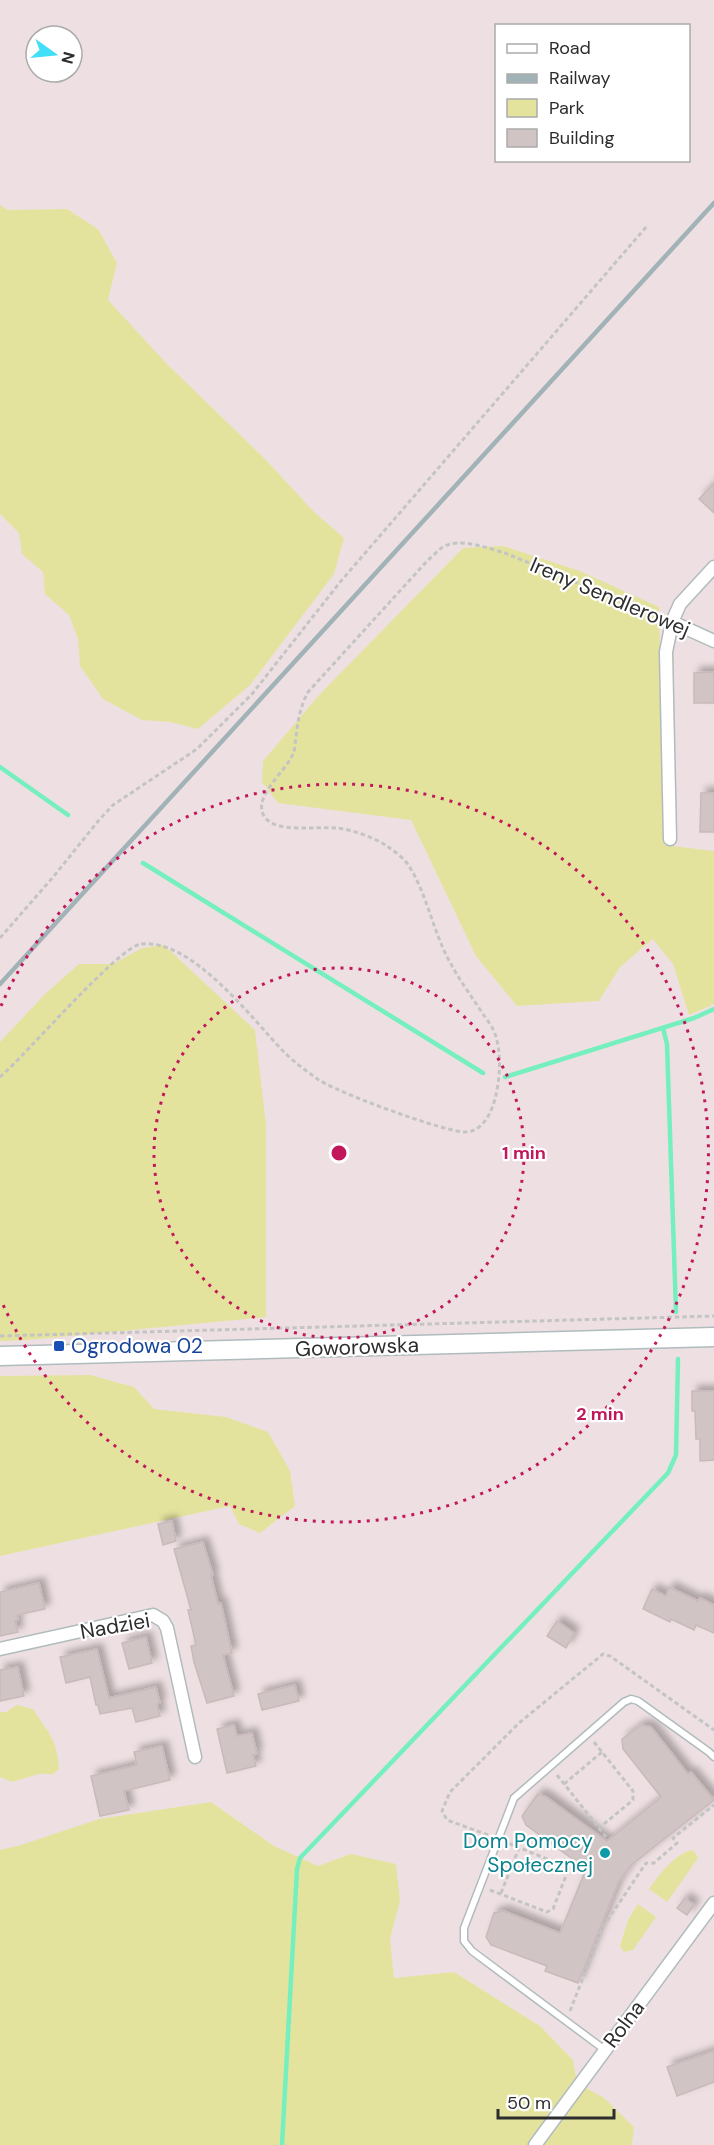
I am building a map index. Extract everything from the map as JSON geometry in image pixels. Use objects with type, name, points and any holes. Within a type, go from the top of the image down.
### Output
[{"type":"main road","name":"Goworowska","points":[[0,1356],[714,1337]]},
{"type":"street","points":[[670,839],[666,652],[672,622],[680,604],[714,567]]},
{"type":"street","name":"Ireny Sendlerowej","points":[[672,622],[714,641]]},
{"type":"street","name":"Nadziei","points":[[0,1649],[153,1615],[160,1618],[167,1628],[195,1757]]},
{"type":"street","name":"Rolna","points":[[535,2145],[714,1903]]},
{"type":"lane","points":[[605,2050],[472,1951],[464,1941],[463,1934],[514,1798],[624,1701],[631,1699],[638,1701],[714,1757]]},
{"type":"path","points":[[0,938],[113,806],[197,749],[252,694],[341,581],[647,226]]},
{"type":"path","name":"Ireny Sendlerowej","points":[[0,1077],[114,960],[137,944],[152,943],[189,959],[215,980],[246,1008],[285,1053],[319,1081],[347,1094],[448,1130],[468,1132],[481,1126],[492,1110],[497,1089],[499,1057],[495,1032],[451,965],[408,864],[385,845],[363,834],[339,828],[280,827],[265,818],[261,811],[267,791],[294,754],[300,706],[308,692],[428,560],[444,546],[462,543],[479,545],[505,553],[672,622]]},
{"type":"path","points":[[0,1336],[714,1316]]},
{"type":"path","points":[[587,1734],[633,1791],[633,1800],[599,1828]]},
{"type":"path","points":[[564,1784],[602,1752]]},
{"type":"path","points":[[550,1766],[606,1837]]},
{"type":"path","points":[[566,2021],[603,1927],[646,1863],[654,1863],[677,1843],[673,1838],[714,1805]]},
{"type":"path","points":[[501,1894],[519,1848]]},
{"type":"green space","points":[[0,205],[8,210],[67,209],[98,229],[117,263],[108,300],[166,363],[266,460],[313,511],[344,538],[334,574],[250,685],[198,729],[170,722],[142,720],[103,699],[80,666],[78,639],[69,615],[45,594],[43,572],[22,554],[19,533],[0,514]]},
{"type":"green space","points":[[503,546],[580,571],[659,607],[664,845],[714,851],[714,1004],[689,1015],[673,964],[653,939],[620,967],[599,1001],[517,1006],[476,956],[411,820],[278,803],[262,782],[263,761],[319,695],[463,548]]},
{"type":"green space","points":[[164,945],[255,1030],[266,1125],[266,1317],[0,1341],[0,1042],[46,993],[79,964],[113,964],[142,948]]},
{"type":"green space","points":[[90,1375],[134,1387],[154,1409],[226,1417],[268,1432],[290,1471],[295,1506],[260,1533],[239,1524],[230,1506],[0,1556],[0,1376]]},
{"type":"green space","points":[[17,1705],[33,1709],[51,1736],[59,1769],[53,1774],[39,1774],[12,1782],[0,1777],[0,1712],[6,1712]]},
{"type":"green space","points":[[211,1802],[274,1846],[318,1866],[351,1854],[396,1864],[400,1901],[390,1939],[394,1978],[454,1972],[540,2026],[573,2060],[577,2083],[604,2098],[634,2127],[632,2145],[0,2145],[0,1850],[99,1819]]},
{"type":"green space","points":[[693,1850],[698,1857],[696,1861],[667,1902],[649,1889],[662,1871],[674,1860]]},
{"type":"green space","points":[[638,1904],[656,1917],[633,1950],[624,1952],[620,1946],[628,1920]]},
{"type":"building","points":[[714,483],[714,513],[699,499]]},
{"type":"building","points":[[714,672],[714,703],[694,703],[694,673]]},
{"type":"building","points":[[701,793],[714,793],[714,832],[700,832]]},
{"type":"building","points":[[692,1391],[714,1391],[714,1460],[700,1461],[700,1439],[696,1439]]},
{"type":"building","points":[[172,1521],[176,1541],[163,1545],[158,1524]]},
{"type":"building","points":[[203,1542],[213,1575],[211,1575],[218,1604],[221,1603],[232,1653],[223,1655],[234,1696],[207,1703],[194,1662],[191,1646],[196,1645],[188,1610],[191,1610],[174,1549]]},
{"type":"building","points":[[39,1583],[45,1609],[17,1615],[18,1620],[15,1621],[18,1632],[0,1636],[0,1592]]},
{"type":"building","points":[[669,1587],[698,1601],[700,1598],[714,1605],[714,1633],[696,1625],[694,1630],[671,1619],[670,1622],[643,1609],[652,1589],[666,1596]]},
{"type":"building","points":[[557,1621],[574,1633],[566,1648],[547,1636]]},
{"type":"building","points":[[146,1637],[152,1663],[129,1669],[122,1643]]},
{"type":"building","points":[[97,1649],[109,1698],[156,1687],[160,1716],[136,1722],[132,1708],[100,1714],[90,1677],[66,1683],[60,1657]]},
{"type":"building","points":[[18,1667],[24,1696],[0,1701],[0,1670]]},
{"type":"building","points":[[295,1685],[299,1701],[262,1710],[258,1694]]},
{"type":"building","points":[[234,1725],[237,1736],[252,1733],[257,1754],[253,1755],[256,1766],[227,1773],[217,1729]]},
{"type":"building","name":"Dom Pomocy Społecznej","points":[[641,1725],[651,1727],[688,1774],[691,1772],[714,1800],[630,1866],[618,1883],[578,1983],[545,1971],[547,1966],[491,1945],[486,1937],[494,1913],[504,1911],[560,1933],[586,1869],[526,1825],[522,1816],[538,1794],[546,1797],[607,1841],[661,1797],[623,1749],[622,1739]]},
{"type":"building","points":[[162,1746],[170,1780],[124,1791],[129,1810],[100,1816],[91,1776],[137,1765],[134,1752]]},
{"type":"building","points":[[685,1898],[694,1905],[687,1915],[677,1908]]},
{"type":"building","points":[[714,2051],[714,2082],[677,2096],[667,2067]]},
{"type":"waterway","points":[[0,767],[68,815]]},
{"type":"waterway","points":[[143,863],[483,1073]]},
{"type":"waterway","points":[[505,1077],[694,1018],[714,1009]]},
{"type":"waterway","points":[[663,1028],[667,1044],[676,1312]]},
{"type":"waterway","points":[[282,2145],[297,1869],[300,1858],[668,1473],[676,1455],[678,1359]]},
{"type":"railway","points":[[0,984],[714,203]]},
{"type":"place","name":"Ogrodowa 02","points":[[59,1346]]},
{"type":"place","name":"Dom Pomocy Społecznej","points":[[605,1853]]}]
